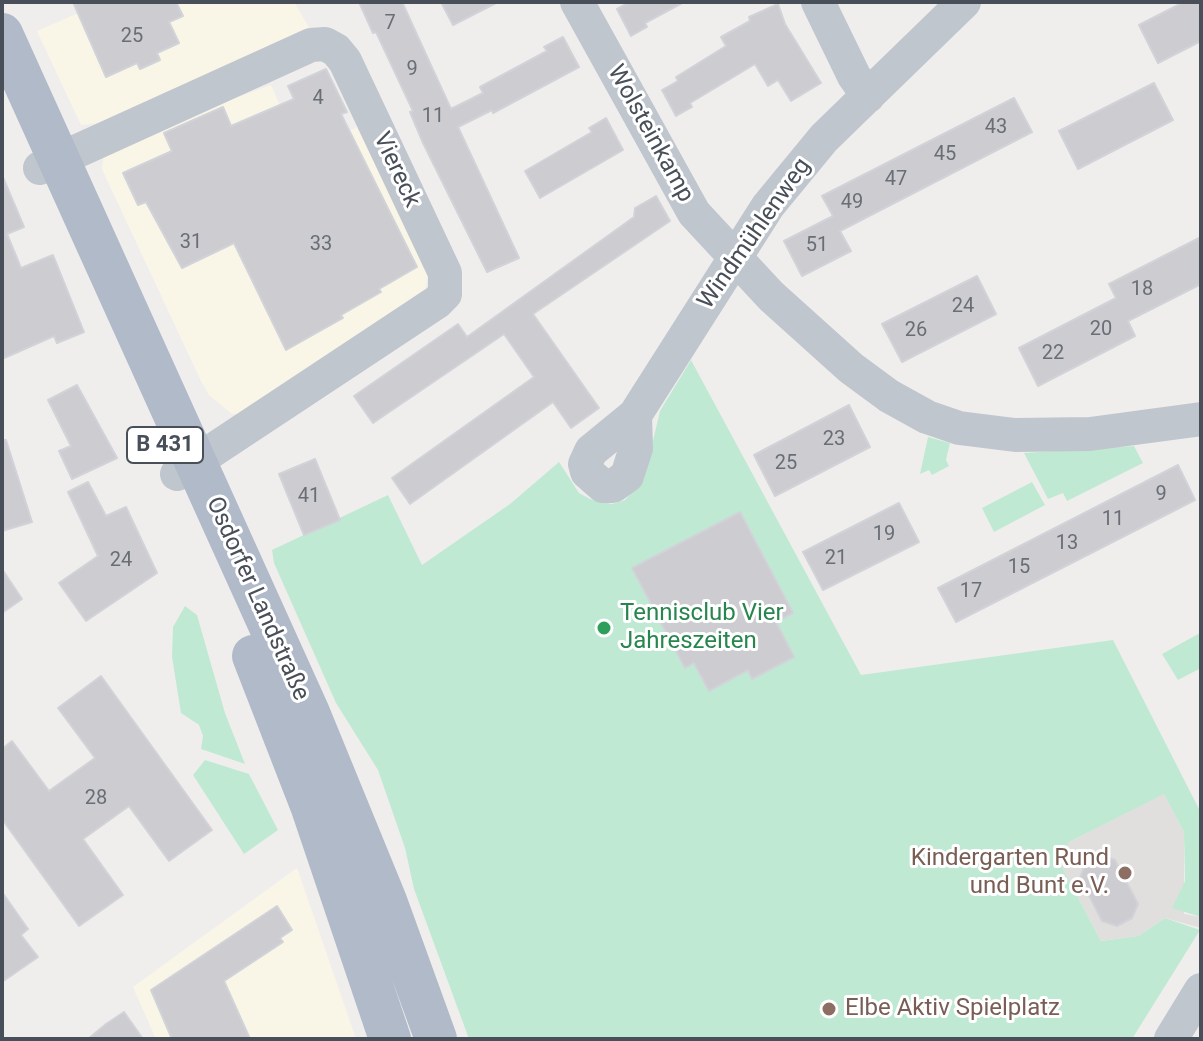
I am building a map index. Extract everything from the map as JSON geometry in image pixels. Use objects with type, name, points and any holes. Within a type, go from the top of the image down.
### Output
[{"type":"main road","name":"Osdorfer Landstraße","points":[[2,34],[49,163],[187,468],[309,713],[386,901],[436,1039]]},
{"type":"main road","name":"Osdorfer Landstraße","points":[[2,87],[49,163]]},
{"type":"main road","name":"Osdorfer Landstraße","points":[[187,468],[287,740],[390,1039]]},
{"type":"street","name":"Wolsteinkamp","points":[[577,2],[694,213],[733,259],[851,368],[901,403],[959,428],[1015,435],[1075,435],[1201,419]]},
{"type":"street","points":[[818,2],[854,76],[868,96]]},
{"type":"street","name":"Windmühlenweg","points":[[635,415],[733,259],[791,177],[964,2]]},
{"type":"street","name":"Viereck","points":[[49,163],[311,45],[325,44],[336,50],[345,61],[447,285],[445,294],[437,302],[187,468]]},
{"type":"street","points":[[1171,1039],[1201,990]]},
{"type":"shaded area","points":[[104,2],[294,2],[311,31],[98,123],[81,125],[37,31]]},
{"type":"shaded area","points":[[271,85],[301,154],[357,127],[428,272],[425,291],[244,414],[232,414],[209,395],[201,381],[102,169],[103,160],[113,143]]},
{"type":"shaded area","name":"Kindergarten Rund und Bunt e.V.","points":[[1164,793],[1184,832],[1184,914],[1201,917],[1201,928],[1165,918],[1138,936],[1101,941],[1061,865],[1069,842]]},
{"type":"shaded area","points":[[297,868],[356,1039],[156,1039],[133,987]]},
{"type":"green space","points":[[691,360],[861,675],[1113,640],[1201,813],[1201,917],[1172,908],[1185,881],[1184,832],[1164,794],[1069,842],[1061,865],[1101,941],[1138,936],[1165,918],[1200,930],[1132,1039],[469,1039],[414,889],[405,848],[378,770],[336,703],[274,563],[272,550],[388,495],[422,565],[510,504],[559,462],[579,493],[612,504],[625,500],[644,479],[660,411]]},
{"type":"green space","points":[[928,437],[950,443],[946,460],[949,466],[932,475],[929,470],[920,474]]},
{"type":"green space","points":[[1134,446],[1143,463],[1067,501],[1063,493],[1048,499],[1024,453]]},
{"type":"green space","points":[[1032,482],[1045,505],[994,532],[982,508]]},
{"type":"green space","points":[[185,606],[197,615],[225,713],[245,764],[201,749],[203,736],[199,725],[181,713],[172,657],[173,627]]},
{"type":"green space","points":[[1200,633],[1201,668],[1178,680],[1162,654]]},
{"type":"green space","points":[[205,760],[249,774],[278,830],[244,854],[193,775]]},
{"type":"building","points":[[73,2],[176,2],[183,16],[169,22],[179,43],[157,53],[160,60],[140,69],[137,63],[106,77]]},
{"type":"building","points":[[359,2],[402,2],[451,109],[483,93],[480,87],[547,51],[544,47],[563,37],[579,67],[493,113],[492,110],[458,127],[519,258],[487,272],[423,143],[410,112],[413,111]]},
{"type":"building","points":[[441,2],[498,2],[453,25]]},
{"type":"building","points":[[630,2],[684,2],[645,23],[647,27],[631,36],[617,9]]},
{"type":"building","points":[[1184,2],[1201,2],[1201,41],[1158,63],[1139,25]]},
{"type":"building","points":[[778,4],[785,24],[821,83],[791,101],[778,80],[768,86],[755,64],[690,103],[692,107],[676,116],[662,90],[678,81],[676,77],[726,46],[721,37],[750,21],[749,17]]},
{"type":"building","points":[[326,69],[347,112],[341,114],[417,267],[341,315],[343,318],[286,350],[234,243],[182,268],[146,202],[138,205],[123,173],[172,151],[164,133],[223,107],[231,126],[294,99],[288,86]]},
{"type":"building","points":[[1154,83],[1173,120],[1078,169],[1059,131]]},
{"type":"building","points":[[1014,98],[1032,132],[840,231],[851,251],[802,276],[784,241],[833,216],[822,196]]},
{"type":"building","points":[[606,118],[623,150],[540,198],[525,171],[592,132],[589,128]]},
{"type":"building","points":[[2,175],[24,227],[7,234],[21,268],[53,255],[84,332],[57,343],[54,336],[2,359]]},
{"type":"building","points":[[656,196],[670,221],[533,314],[599,408],[571,428],[553,402],[410,504],[392,478],[534,377],[504,334],[373,423],[354,396],[458,324],[467,337],[634,217],[635,208]]},
{"type":"building","points":[[1201,237],[1201,284],[1128,321],[1135,336],[1038,386],[1019,348],[1116,298],[1109,284]]},
{"type":"building","points":[[977,276],[996,314],[902,362],[882,324]]},
{"type":"building","points":[[77,385],[117,458],[72,479],[59,451],[71,446],[48,400]]},
{"type":"building","points":[[849,405],[870,447],[775,496],[754,455]]},
{"type":"building","points":[[2,440],[6,440],[32,522],[2,531]]},
{"type":"building","points":[[315,459],[340,520],[304,535],[279,474]]},
{"type":"building","points":[[1178,465],[1195,500],[956,622],[938,588]]},
{"type":"building","points":[[88,482],[106,516],[126,507],[157,573],[86,621],[59,583],[98,556],[68,492]]},
{"type":"building","points":[[899,503],[919,542],[823,590],[803,552]]},
{"type":"building","points":[[740,512],[793,613],[776,622],[794,657],[752,679],[748,670],[709,691],[694,663],[685,668],[632,568]]},
{"type":"building","points":[[2,569],[22,599],[2,613]]},
{"type":"building","points":[[101,676],[212,830],[169,861],[129,806],[83,839],[123,895],[79,926],[2,819],[2,749],[12,741],[49,791],[95,758],[58,708]]},
{"type":"building","name":"Kindergarten Rund und Bunt e.V.","points":[[1101,855],[1115,860],[1138,904],[1132,918],[1117,926],[1102,921],[1080,878],[1085,864]]},
{"type":"building","points":[[2,892],[28,929],[21,935],[38,957],[2,982]]},
{"type":"building","points":[[277,906],[292,930],[280,938],[283,942],[224,981],[250,1039],[172,1039],[151,990]]},
{"type":"building","points":[[124,1012],[143,1039],[88,1039],[106,1024]]},
{"type":"place","name":"Tennisclub Vier Jahreszeiten","points":[[604,628]]},
{"type":"place","name":"Kindergarten Rund und Bunt e.V.","points":[[1125,873]]},
{"type":"place","name":"Elbe Aktiv Spielplatz","points":[[829,1009]]}]
